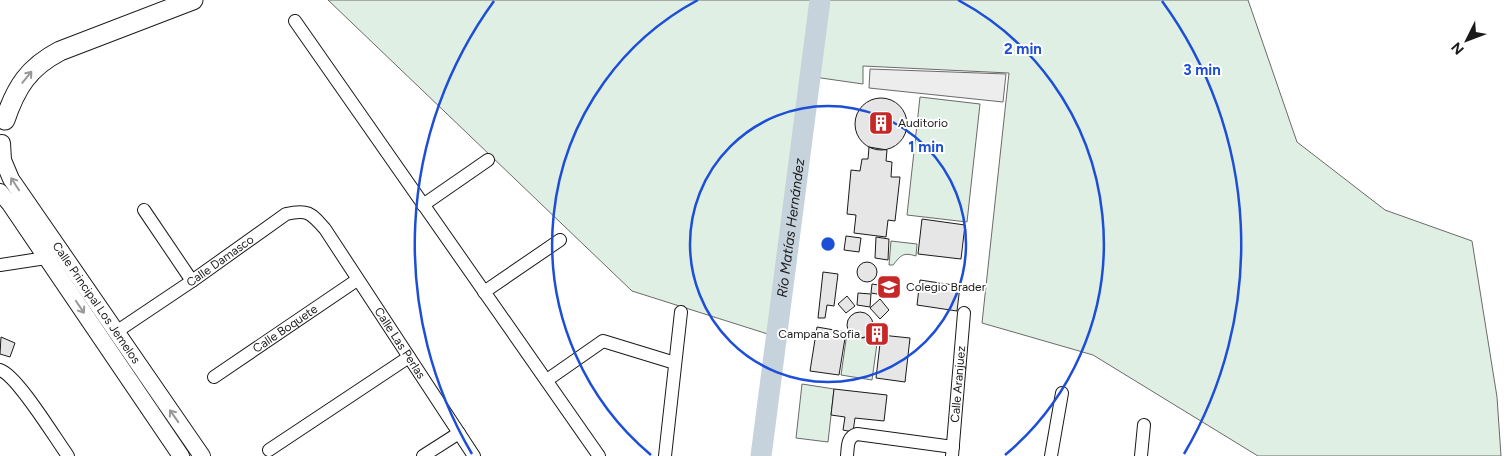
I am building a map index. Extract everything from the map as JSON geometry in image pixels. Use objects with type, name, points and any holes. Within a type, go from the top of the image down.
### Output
[{"type":"highway","points":[[2,113],[30,72],[47,58],[60,51],[193,0]]},
{"type":"main road","name":"Calle Principal Los Jemelos","points":[[2,113],[5,132],[1,145],[6,169],[40,221],[73,283],[93,327],[181,456]]},
{"type":"main road","name":"Calle Principal Los Jemelos","points":[[0,192],[46,258],[73,283],[116,332],[202,456]]},
{"type":"main road","points":[[93,327],[104,331],[116,332],[113,356]]},
{"type":"street","points":[[295,21],[599,456]]},
{"type":"street","points":[[423,205],[488,160]]},
{"type":"street","points":[[144,210],[192,281]]},
{"type":"street","name":"Calle Damasco","points":[[116,332],[286,214],[301,210],[314,216],[325,229]]},
{"type":"street","points":[[0,265],[50,257],[52,248],[40,221]]},
{"type":"street","name":"Calle Las Perlas","points":[[325,229],[474,456]]},
{"type":"street","points":[[484,292],[560,240]]},
{"type":"street","name":"Calle Boquete","points":[[214,376],[358,280]]},
{"type":"street","points":[[665,456],[681,312]]},
{"type":"street","name":"Calle Aranjuez","points":[[953,452],[964,312]]},
{"type":"street","points":[[547,380],[603,342],[675,363]]},
{"type":"street","points":[[269,450],[409,357]]},
{"type":"street","points":[[0,370],[6,371],[17,382],[68,456]]},
{"type":"street","points":[[1051,456],[1062,393]]},
{"type":"street","points":[[1140,456],[1144,425]]},
{"type":"street","points":[[424,456],[459,433]]},
{"type":"street","points":[[847,452],[849,440],[857,434],[953,452]]},
{"type":"green space","points":[[328,0],[1248,0],[1297,142],[1385,210],[1472,241],[1497,397],[1501,456],[1258,456],[1093,355],[982,323],[1009,73],[863,66],[863,84],[807,76],[774,336],[632,291]]},
{"type":"green space","points":[[920,97],[980,104],[967,222],[907,215]]},
{"type":"green space","points":[[891,241],[917,244],[916,256],[903,255],[893,265],[889,265]]},
{"type":"green space","points":[[847,333],[859,338],[864,338],[869,334],[878,336],[872,380],[841,375]]},
{"type":"green space","points":[[802,384],[834,389],[828,442],[796,438]]},
{"type":"shaded area","points":[[870,69],[1006,74],[1003,102],[869,88]]},
{"type":"building","name":"Auditorio","points":[[881,98],[891,100],[899,106],[905,114],[907,124],[905,134],[899,142],[891,148],[881,150],[871,148],[863,142],[857,134],[855,124],[857,114],[863,106],[871,100]]},
{"type":"building","points":[[869,147],[887,150],[886,161],[892,162],[891,177],[900,177],[895,221],[888,220],[886,237],[854,233],[856,215],[847,214],[851,170],[860,171],[862,159],[868,159]]},
{"type":"building","points":[[922,219],[965,225],[961,259],[918,254]]},
{"type":"building","points":[[846,236],[861,238],[859,252],[844,250]]},
{"type":"building","points":[[876,237],[889,239],[888,260],[875,258]]},
{"type":"building","points":[[867,262],[874,265],[877,272],[874,279],[867,282],[860,279],[857,272],[860,265]]},
{"type":"building","points":[[823,272],[838,274],[834,306],[827,305],[825,318],[818,318]]},
{"type":"building","points":[[920,280],[960,286],[957,311],[917,305]]},
{"type":"building","points":[[872,284],[885,286],[883,295],[871,293]]},
{"type":"building","points":[[858,293],[871,294],[870,307],[857,305]]},
{"type":"building","points":[[847,296],[855,306],[846,313],[838,304]]},
{"type":"building","points":[[880,299],[889,310],[880,319],[870,308]]},
{"type":"building","points":[[860,312],[869,316],[873,325],[869,334],[860,338],[851,334],[847,325],[851,316]]},
{"type":"building","points":[[817,327],[846,332],[839,375],[810,371]]},
{"type":"building","points":[[881,335],[910,338],[905,382],[876,378]]},
{"type":"building","points":[[1,337],[15,343],[10,357],[0,354]]},
{"type":"building","points":[[834,389],[887,395],[884,421],[855,418],[853,432],[843,430],[845,417],[831,415]]},
{"type":"waterway","name":"Río Matías Hernández","points":[[761,456],[820,0]]},
{"type":"place","name":"Auditorio","points":[[881,123]]},
{"type":"place","name":"Colegio Brader","points":[[889,287]]},
{"type":"place","name":"Campana Sofia","points":[[877,334]]}]
